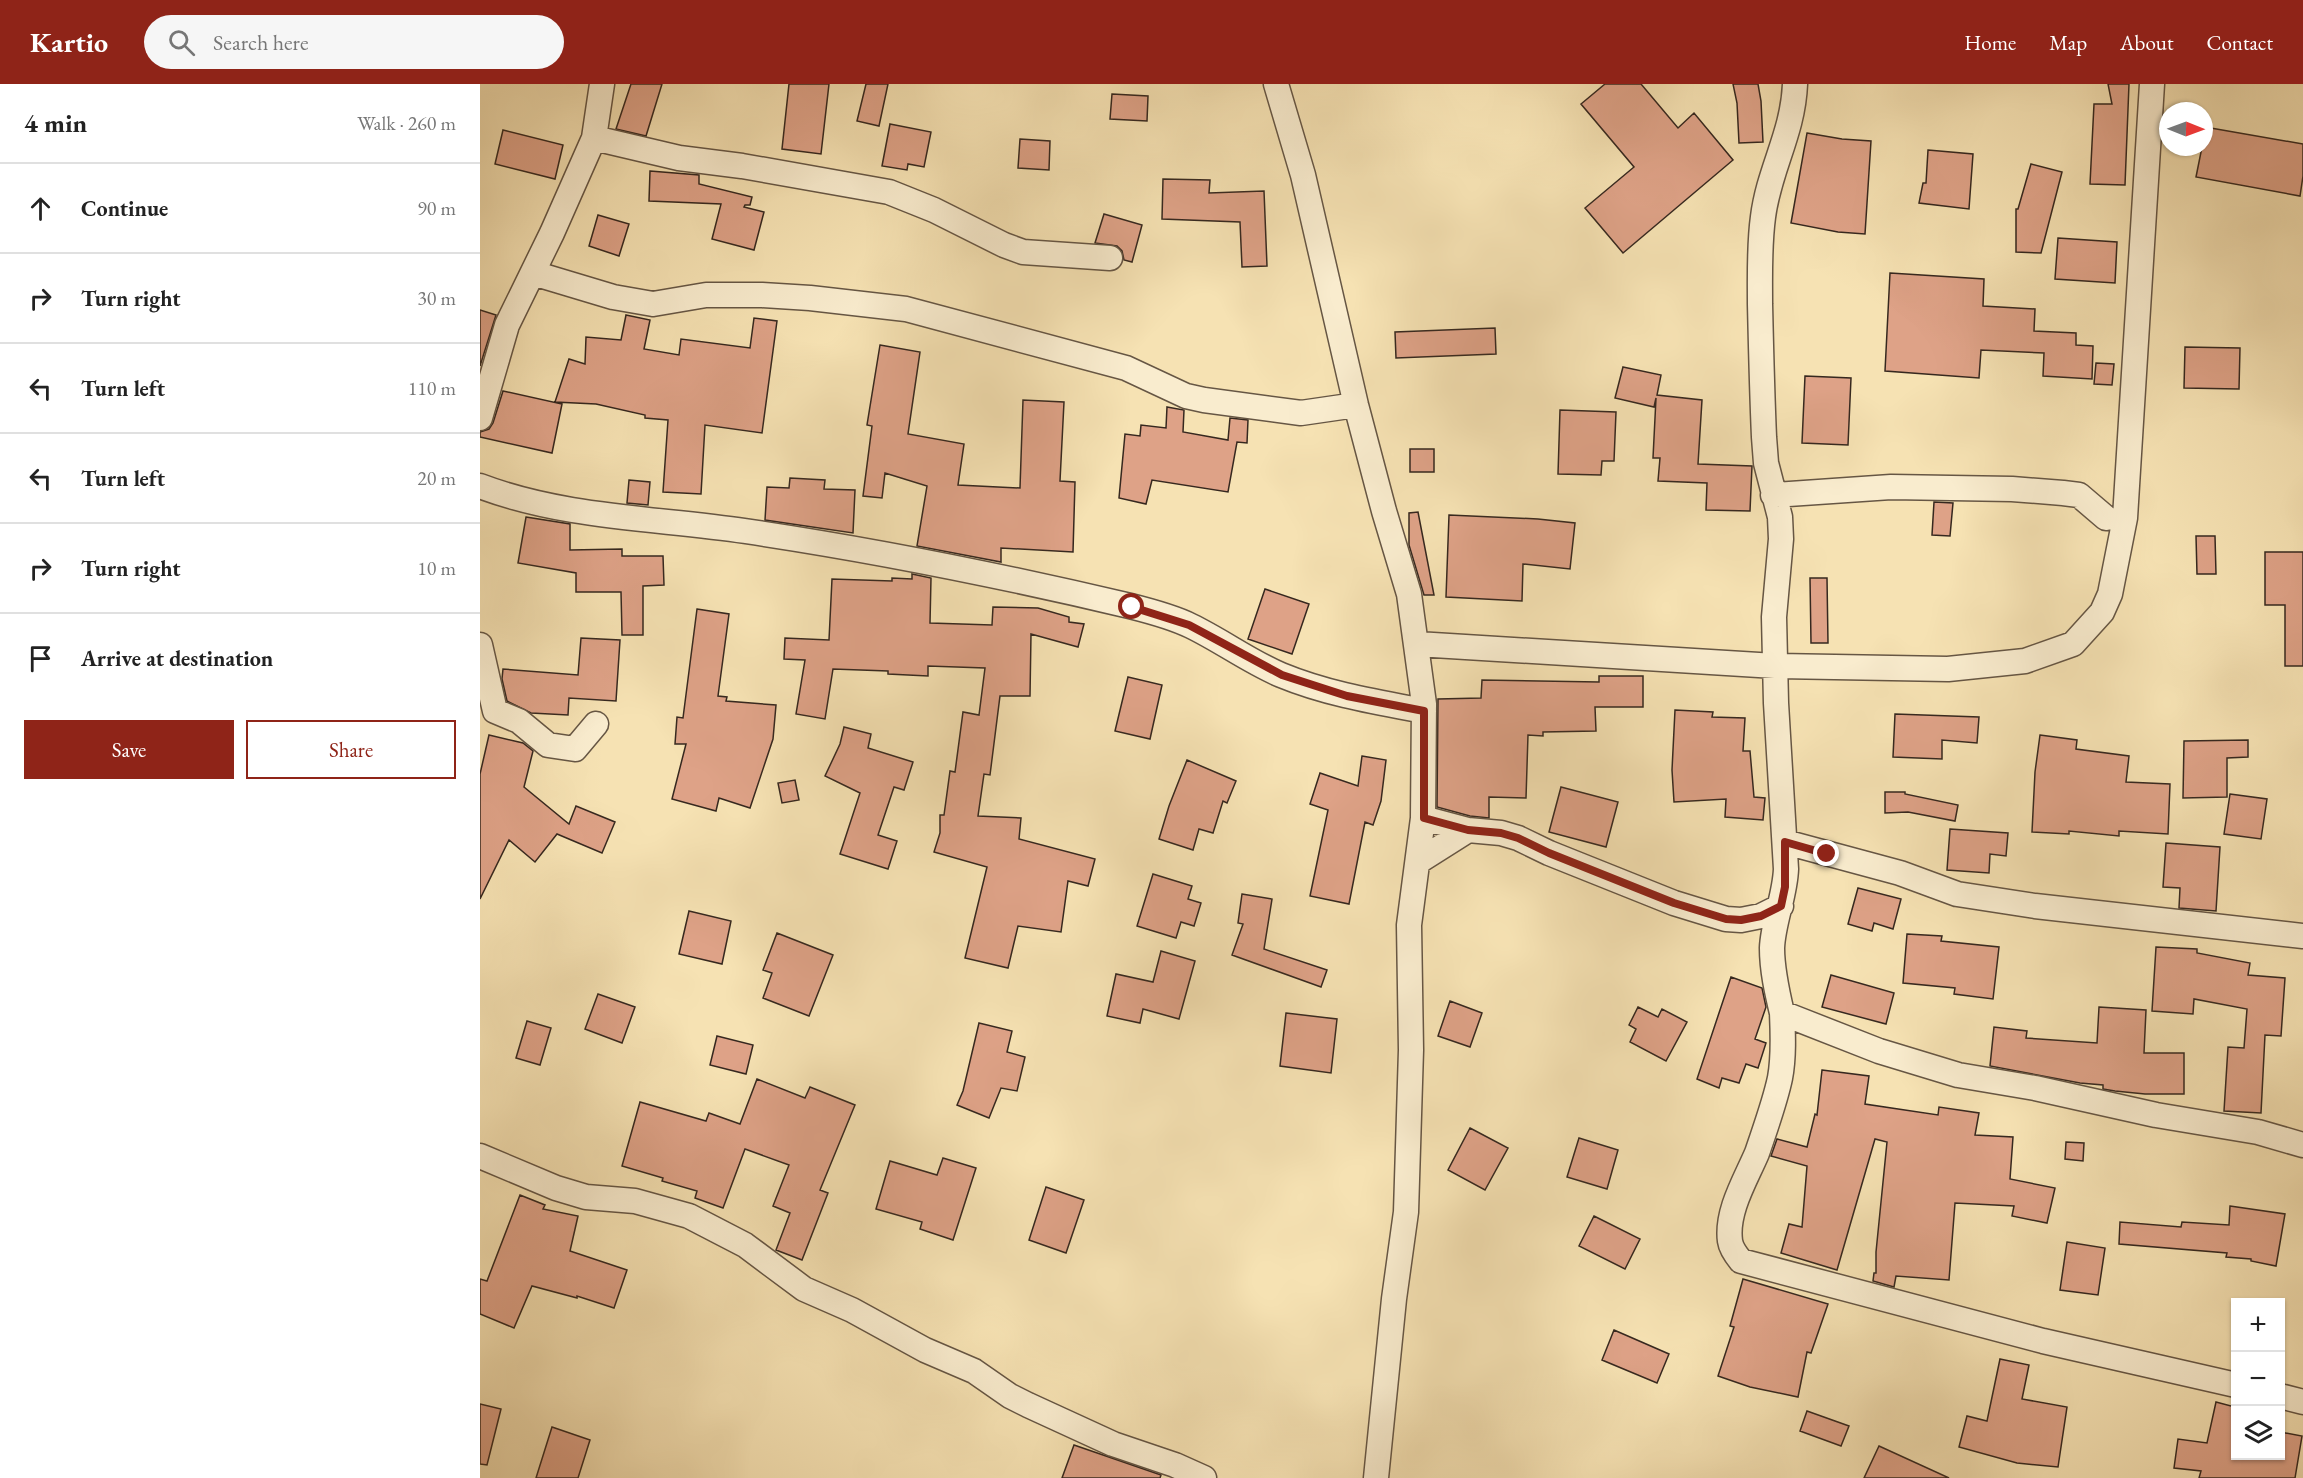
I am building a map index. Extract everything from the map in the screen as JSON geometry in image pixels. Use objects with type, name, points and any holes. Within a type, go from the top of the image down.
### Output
[{"type":"street","points":[[480,418],[507,325],[594,138],[602,84]]},
{"type":"street","points":[[1276,84],[1303,175],[1356,405],[1409,594],[1424,711],[1424,818],[1409,925],[1411,1050],[1406,1212],[1394,1299],[1376,1478]]},
{"type":"street","points":[[1795,84],[1794,109],[1786,140],[1769,184],[1761,239],[1764,437],[1766,463],[1780,517],[1781,539],[1774,617],[1785,842],[1785,887],[1772,947],[1782,1013],[1783,1042],[1780,1077],[1757,1151],[1734,1208],[1730,1241],[1733,1250],[1741,1261],[2043,1341],[2231,1384]]},
{"type":"street","points":[[1417,644],[1775,666],[1948,669],[2025,661],[2073,644],[2102,612],[2110,594],[2125,518],[2152,84]]},
{"type":"street","points":[[594,138],[679,158],[742,166],[889,192],[934,210],[1023,252],[1110,258]]},
{"type":"street","points":[[533,273],[613,297],[654,304],[706,295],[762,295],[906,309],[1126,368],[1170,390],[1204,400],[1301,413],[1356,405]]},
{"type":"street","points":[[480,486],[512,498],[556,506],[651,521],[743,530],[895,556],[1132,607],[1189,625],[1282,675],[1347,696],[1424,711]]},
{"type":"street","points":[[1773,495],[1891,487],[2012,489],[2079,495],[2106,518]]},
{"type":"street","points":[[480,645],[495,711],[519,721],[548,745],[565,748],[575,749],[596,724]]},
{"type":"street","points":[[1424,818],[1468,830],[1501,833],[1518,838],[1549,853],[1674,903],[1726,919],[1741,920],[1761,916],[1781,906]]},
{"type":"street","points":[[1419,861],[1468,830]]},
{"type":"street","points":[[1785,842],[1900,873],[1957,894],[2035,906],[2303,936]]},
{"type":"street","points":[[1741,920],[1772,947]]},
{"type":"street","points":[[1782,1013],[1879,1052],[1958,1075],[2035,1088],[2156,1115],[2258,1132],[2303,1145]]},
{"type":"street","points":[[480,1156],[556,1188],[586,1197],[635,1201],[689,1216],[745,1245],[804,1289],[852,1310],[925,1350],[974,1371],[1010,1396],[1113,1444],[1175,1465],[1204,1478]]},
{"type":"street","points":[[2285,1397],[2303,1402]]},
{"type":"building","points":[[631,84],[662,84],[646,136],[616,129]]},
{"type":"building","points":[[789,84],[829,84],[821,154],[782,149]]},
{"type":"building","points":[[866,84],[888,84],[879,126],[857,121]]},
{"type":"building","points":[[1605,84],[1641,84],[1678,128],[1694,113],[1733,160],[1623,253],[1585,208],[1634,167],[1581,104]]},
{"type":"building","points":[[1733,84],[1758,84],[1763,142],[1739,143],[1737,103]]},
{"type":"building","points":[[2108,84],[2129,84],[2125,185],[2090,184],[2094,104],[2112,104]]},
{"type":"building","points":[[1112,94],[1148,96],[1147,121],[1110,119]]},
{"type":"building","points":[[890,124],[931,132],[924,167],[908,164],[907,170],[882,166]]},
{"type":"building","points":[[2213,128],[2303,144],[2303,176],[2300,196],[2196,177],[2200,156],[2213,156]]},
{"type":"building","points":[[503,130],[563,145],[555,179],[495,164]]},
{"type":"building","points":[[1807,133],[1871,141],[1865,234],[1838,232],[1791,223]]},
{"type":"building","points":[[1020,139],[1050,141],[1049,170],[1018,168]]},
{"type":"building","points":[[1928,150],[1973,154],[1969,209],[1919,203],[1923,183],[1926,183]]},
{"type":"building","points":[[2031,164],[2062,172],[2041,253],[2016,252],[2016,209],[2018,209]]},
{"type":"building","points":[[650,171],[699,175],[699,184],[752,197],[750,205],[744,207],[764,212],[754,250],[712,239],[721,204],[649,201]]},
{"type":"building","points":[[1163,179],[1210,180],[1209,193],[1264,191],[1267,266],[1242,267],[1240,222],[1162,219]]},
{"type":"building","points":[[1104,214],[1142,225],[1132,262],[1124,260],[1122,251],[1117,246],[1095,243]]},
{"type":"building","points":[[598,215],[629,224],[619,256],[589,246]]},
{"type":"building","points":[[2058,238],[2117,242],[2115,283],[2055,279]]},
{"type":"building","points":[[1890,273],[1984,279],[1983,306],[2035,309],[2034,331],[2076,333],[2076,345],[2093,346],[2092,379],[2043,376],[2044,353],[1981,350],[1979,378],[1885,371]]},
{"type":"building","points":[[480,310],[496,315],[480,366]]},
{"type":"building","points":[[626,315],[650,320],[644,349],[679,355],[681,339],[750,348],[754,318],[777,321],[762,433],[705,425],[701,494],[663,492],[668,420],[645,418],[645,415],[596,404],[555,402],[569,359],[585,364],[586,337],[621,340]]},
{"type":"building","points":[[1495,328],[1496,354],[1396,358],[1395,332]]},
{"type":"building","points":[[880,345],[920,352],[908,434],[964,444],[958,485],[1020,488],[1023,400],[1064,402],[1060,481],[1075,482],[1073,552],[1001,548],[1001,562],[917,546],[927,486],[885,473],[882,498],[863,496],[872,426],[867,425]]},
{"type":"building","points":[[2185,347],[2240,348],[2239,389],[2184,388]]},
{"type":"building","points":[[2096,363],[2114,364],[2112,385],[2094,384]]},
{"type":"building","points":[[1623,367],[1661,375],[1657,395],[1702,400],[1698,464],[1752,466],[1750,511],[1706,510],[1707,483],[1658,481],[1660,458],[1653,458],[1656,398],[1654,407],[1615,398]]},
{"type":"building","points":[[1805,376],[1851,378],[1848,445],[1802,443]]},
{"type":"building","points":[[503,391],[562,404],[552,453],[480,437],[480,432],[489,429],[493,423]]},
{"type":"building","points":[[1167,407],[1184,410],[1183,432],[1228,440],[1230,418],[1248,420],[1247,443],[1237,442],[1228,492],[1152,480],[1146,504],[1119,498],[1125,434],[1140,436],[1141,425],[1166,428]]},
{"type":"building","points":[[1560,410],[1616,412],[1614,461],[1602,461],[1601,475],[1558,474]]},
{"type":"building","points":[[1410,449],[1434,449],[1434,472],[1410,472]]},
{"type":"building","points":[[790,478],[825,480],[824,489],[855,490],[853,533],[765,520],[767,487],[789,488]]},
{"type":"building","points":[[629,480],[650,482],[648,505],[627,503]]},
{"type":"building","points":[[1934,502],[1953,503],[1950,536],[1932,535]]},
{"type":"building","points":[[1418,512],[1434,595],[1424,595],[1409,545],[1409,513]]},
{"type":"building","points":[[1449,515],[1575,523],[1570,569],[1523,564],[1522,601],[1446,597]]},
{"type":"building","points":[[526,517],[570,524],[570,550],[622,549],[622,556],[663,556],[664,585],[643,586],[643,635],[622,635],[621,592],[576,592],[576,573],[518,563]]},
{"type":"building","points":[[2196,536],[2215,536],[2216,574],[2197,574]]},
{"type":"building","points":[[2265,552],[2303,552],[2303,666],[2285,666],[2285,605],[2265,605]]},
{"type":"building","points":[[912,574],[931,578],[930,623],[992,625],[993,607],[1038,608],[1069,617],[1069,622],[1084,624],[1078,647],[1031,634],[1030,696],[1000,696],[990,775],[984,774],[978,816],[1021,818],[1019,839],[1095,859],[1088,886],[1068,881],[1061,932],[1018,926],[1008,968],[965,958],[987,867],[934,852],[940,833],[940,815],[944,815],[950,771],[955,772],[963,712],[979,715],[985,668],[928,666],[928,676],[888,674],[888,671],[833,669],[825,719],[796,714],[805,660],[784,659],[785,638],[829,640],[832,579],[892,581],[892,578],[912,579]]},
{"type":"building","points":[[1810,578],[1827,578],[1828,643],[1811,643]]},
{"type":"building","points":[[1265,589],[1309,604],[1292,654],[1248,639]]},
{"type":"building","points":[[697,609],[729,614],[718,696],[727,697],[726,701],[776,705],[773,739],[750,808],[719,798],[716,811],[672,799],[686,744],[675,744],[677,717],[683,718]]},
{"type":"building","points":[[581,638],[620,640],[616,701],[569,698],[568,715],[531,713],[507,701],[502,679],[503,669],[578,675]]},
{"type":"building","points":[[1599,676],[1643,676],[1643,707],[1595,707],[1596,731],[1543,732],[1543,736],[1528,735],[1526,798],[1489,797],[1489,818],[1470,816],[1437,807],[1438,699],[1481,698],[1482,680],[1599,682]]},
{"type":"building","points":[[1128,677],[1162,685],[1150,739],[1115,731]]},
{"type":"building","points":[[1675,710],[1713,712],[1712,717],[1745,718],[1743,751],[1750,751],[1754,797],[1765,798],[1763,820],[1725,817],[1726,799],[1674,802],[1672,770]]},
{"type":"building","points":[[1895,714],[1979,717],[1977,743],[1942,740],[1942,759],[1893,757]]},
{"type":"building","points":[[844,727],[871,734],[868,748],[913,762],[904,790],[894,787],[878,835],[897,841],[888,869],[840,854],[860,793],[825,776],[840,744]]},
{"type":"building","points":[[489,735],[523,743],[533,751],[524,787],[569,824],[576,806],[615,822],[602,853],[557,834],[535,862],[509,840],[480,899],[480,774]]},
{"type":"building","points":[[2040,735],[2077,740],[2076,749],[2129,756],[2126,782],[2170,784],[2168,834],[2119,831],[2119,836],[2069,831],[2069,834],[2032,832],[2035,772]]},
{"type":"building","points":[[2248,740],[2248,757],[2227,758],[2227,797],[2183,798],[2184,741]]},
{"type":"building","points":[[1362,756],[1386,760],[1381,801],[1373,825],[1365,822],[1349,904],[1310,896],[1328,810],[1310,804],[1320,773],[1358,786]]},
{"type":"building","points":[[1187,760],[1236,781],[1227,803],[1223,801],[1213,833],[1199,829],[1193,850],[1159,839]]},
{"type":"building","points":[[795,780],[799,800],[782,803],[778,783]]},
{"type":"building","points":[[1561,787],[1618,802],[1606,847],[1549,832]]},
{"type":"building","points":[[1885,792],[1905,792],[1905,794],[1958,805],[1955,821],[1908,812],[1885,813]]},
{"type":"building","points":[[2230,794],[2267,799],[2261,839],[2224,834]]},
{"type":"building","points":[[1950,829],[2008,833],[2006,856],[1990,854],[1989,873],[1947,870]]},
{"type":"building","points":[[2166,843],[2220,847],[2216,911],[2179,908],[2180,888],[2163,887]]},
{"type":"building","points":[[1153,874],[1192,886],[1188,899],[1201,903],[1194,926],[1181,922],[1176,938],[1137,926]]},
{"type":"building","points":[[1858,888],[1901,899],[1893,929],[1874,923],[1872,931],[1848,924]]},
{"type":"building","points":[[1242,894],[1272,899],[1264,949],[1327,970],[1321,987],[1232,955],[1243,924],[1238,923]]},
{"type":"building","points":[[689,911],[731,921],[722,964],[679,954]]},
{"type":"building","points":[[777,933],[833,955],[809,1016],[763,998],[772,973],[763,970]]},
{"type":"building","points":[[1907,934],[1942,936],[1941,941],[1999,947],[1993,999],[1954,994],[1955,988],[1903,983]]},
{"type":"building","points":[[2156,947],[2197,949],[2197,953],[2250,963],[2248,975],[2285,978],[2281,1036],[2265,1035],[2261,1113],[2224,1111],[2228,1047],[2244,1048],[2247,1009],[2194,999],[2193,1014],[2152,1011]]},
{"type":"building","points":[[1161,951],[1195,961],[1179,1019],[1143,1009],[1140,1023],[1107,1016],[1116,974],[1153,982]]},
{"type":"building","points":[[1831,975],[1894,993],[1886,1024],[1822,1007]]},
{"type":"building","points":[[1731,977],[1762,988],[1766,1007],[1755,1039],[1766,1043],[1758,1068],[1746,1064],[1739,1083],[1722,1078],[1719,1088],[1697,1079]]},
{"type":"building","points":[[598,994],[635,1007],[622,1043],[585,1029]]},
{"type":"building","points":[[1450,1001],[1482,1013],[1470,1047],[1438,1036]]},
{"type":"building","points":[[1638,1007],[1658,1017],[1662,1009],[1687,1022],[1666,1061],[1630,1042],[1636,1029],[1629,1025]]},
{"type":"building","points":[[2099,1007],[2146,1010],[2144,1053],[2184,1053],[2184,1094],[2115,1091],[2103,1089],[2103,1085],[2080,1083],[1990,1066],[1994,1027],[2027,1031],[2026,1038],[2097,1043]]},
{"type":"building","points":[[1286,1013],[1337,1019],[1331,1073],[1280,1066]]},
{"type":"building","points":[[527,1021],[551,1028],[540,1065],[516,1058]]},
{"type":"building","points":[[979,1023],[1012,1031],[1007,1052],[1025,1057],[1017,1091],[1001,1088],[989,1118],[957,1105],[963,1091]]},
{"type":"building","points":[[717,1036],[753,1045],[746,1074],[710,1065]]},
{"type":"building","points":[[1822,1070],[1869,1076],[1865,1104],[1938,1115],[1939,1107],[1979,1113],[1975,1135],[2013,1137],[2010,1179],[2055,1188],[2047,1223],[2012,1216],[2014,1206],[1955,1203],[1949,1280],[1896,1276],[1894,1287],[1873,1281],[1874,1273],[1876,1273],[1887,1142],[1875,1139],[1837,1270],[1781,1253],[1789,1224],[1802,1227],[1807,1166],[1771,1156],[1777,1139],[1807,1147],[1815,1114],[1817,1115]]},
{"type":"building","points":[[757,1079],[805,1098],[810,1087],[855,1105],[820,1190],[828,1193],[802,1260],[776,1250],[790,1213],[773,1206],[789,1165],[745,1149],[723,1208],[695,1198],[697,1191],[622,1166],[640,1102],[706,1121],[709,1113],[740,1124]]},
{"type":"building","points":[[1470,1128],[1508,1148],[1485,1190],[1448,1170]]},
{"type":"building","points":[[1579,1138],[1618,1150],[1607,1189],[1567,1177]]},
{"type":"building","points":[[2066,1142],[2084,1143],[2083,1161],[2065,1159]]},
{"type":"building","points":[[943,1158],[976,1168],[953,1240],[920,1229],[922,1222],[876,1209],[890,1161],[937,1175]]},
{"type":"building","points":[[1046,1187],[1084,1200],[1066,1253],[1029,1240]]},
{"type":"building","points":[[520,1195],[545,1205],[543,1209],[578,1216],[570,1251],[627,1270],[614,1308],[577,1296],[577,1298],[532,1286],[514,1328],[480,1314],[480,1279],[487,1281]]},
{"type":"building","points":[[2230,1206],[2285,1214],[2276,1266],[2251,1261],[2251,1259],[2226,1257],[2227,1253],[2119,1244],[2120,1222],[2181,1227],[2182,1222],[2229,1225]]},
{"type":"building","points":[[1594,1216],[1640,1239],[1625,1269],[1579,1246]]},
{"type":"building","points":[[2067,1242],[2105,1248],[2098,1295],[2060,1290]]},
{"type":"building","points":[[1743,1279],[1828,1304],[1811,1353],[1807,1352],[1798,1397],[1750,1387],[1718,1376],[1734,1327],[1730,1326]]},
{"type":"building","points":[[1614,1330],[1669,1354],[1657,1383],[1602,1360]]},
{"type":"building","points":[[2000,1359],[2029,1365],[2022,1399],[2067,1407],[2058,1467],[2017,1463],[1959,1447],[1967,1416],[1987,1421]]},
{"type":"building","points":[[2216,1402],[2231,1406],[2231,1460],[2285,1460],[2285,1433],[2302,1436],[2295,1478],[2199,1478],[2201,1471],[2174,1468],[2178,1439],[2207,1443]]},
{"type":"building","points":[[480,1404],[501,1409],[487,1465],[480,1464]]},
{"type":"building","points":[[1807,1411],[1849,1426],[1841,1446],[1800,1431]]},
{"type":"building","points":[[552,1427],[590,1440],[578,1478],[536,1478]]},
{"type":"building","points":[[1074,1445],[1161,1475],[1160,1478],[1062,1478]]},
{"type":"building","points":[[1879,1446],[1949,1478],[1864,1478]]},
{"type":"route","points":[[1132,607],[1189,625],[1282,675],[1347,696],[1424,711],[1424,818],[1468,830],[1501,833],[1518,838],[1549,853],[1674,903],[1726,919],[1741,920],[1761,916],[1781,906],[1785,887],[1785,842],[1827,854]]}]
